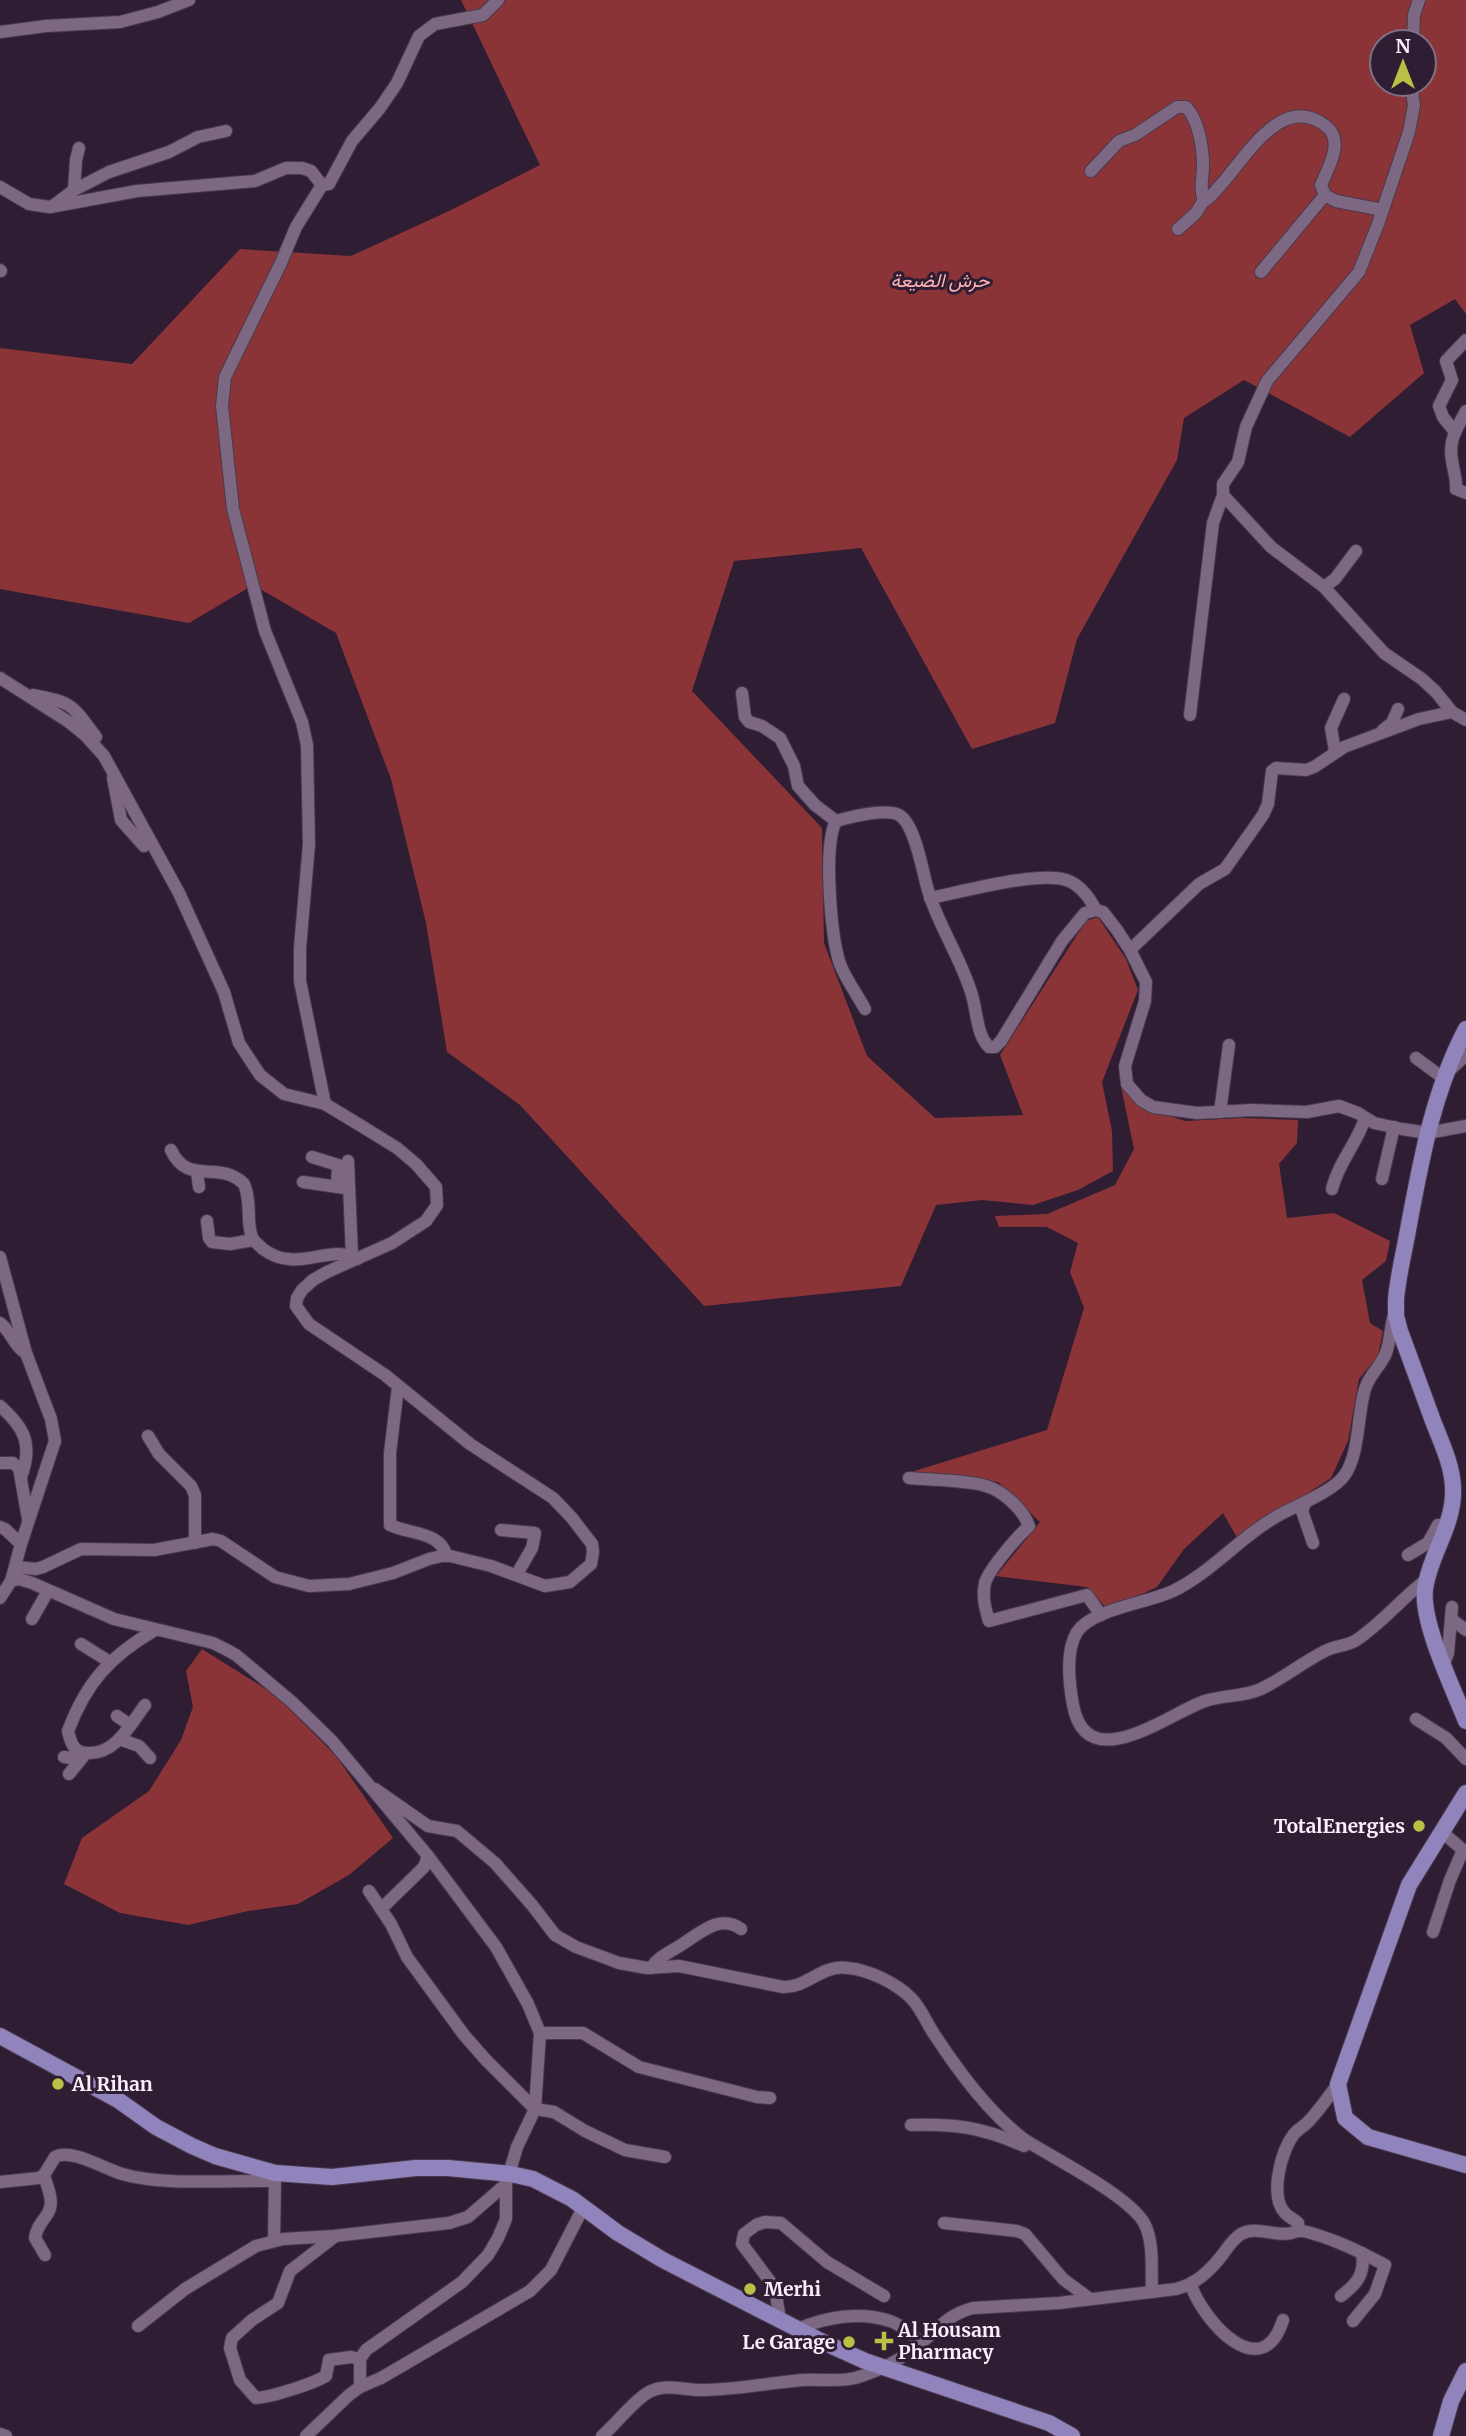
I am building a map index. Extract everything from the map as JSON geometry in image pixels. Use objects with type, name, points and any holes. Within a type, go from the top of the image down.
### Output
[{"type":"main road","points":[[1466,1029],[1444,1077],[1427,1133],[1397,1287],[1396,1308],[1400,1331],[1452,1477],[1453,1506],[1448,1527],[1427,1579],[1424,1600],[1466,1721]]},
{"type":"main road","points":[[1466,1793],[1409,1885],[1339,2084],[1345,2118],[1368,2137],[1466,2165]]},
{"type":"main road","points":[[0,2036],[118,2100],[156,2127],[192,2146],[275,2177],[332,2177],[416,2168],[541,2183],[572,2199],[663,2260],[865,2361],[1049,2423],[1072,2436]]},
{"type":"main road","points":[[1441,2436],[1451,2401],[1466,2371]]},
{"type":"street","points":[[0,32],[46,26],[120,22],[189,0]]},
{"type":"street","points":[[322,185],[329,184],[352,141],[397,83],[419,36],[435,24],[483,15],[498,0]]},
{"type":"street","points":[[1414,28],[1419,0]]},
{"type":"street","points":[[1190,715],[1213,523],[1223,495],[1223,484],[1238,462],[1246,427],[1266,381],[1359,272],[1383,210],[1413,117],[1413,98]]},
{"type":"street","points":[[1091,171],[1119,141],[1135,135],[1177,107],[1186,107],[1192,115],[1203,156],[1203,200]]},
{"type":"street","points":[[1178,229],[1196,213],[1203,200],[1212,195],[1268,131],[1282,121],[1298,117],[1313,119],[1325,125],[1334,139],[1334,154],[1321,185],[1325,195],[1336,201],[1383,210]]},
{"type":"street","points":[[50,207],[74,190],[132,162],[169,152],[198,137],[226,131]]},
{"type":"street","points":[[74,190],[79,148]]},
{"type":"street","points":[[0,187],[29,204],[50,207],[137,191],[255,181],[293,168],[311,171],[322,185]]},
{"type":"street","points":[[322,185],[296,227],[225,377],[222,395],[231,498],[250,578],[265,631],[302,722],[307,745],[309,844],[300,948],[300,982],[325,1104]]},
{"type":"street","points":[[1261,272],[1325,195]]},
{"type":"street","points":[[1455,432],[1443,417],[1439,406],[1452,380],[1446,361],[1466,340]]},
{"type":"street","points":[[1466,411],[1451,439],[1456,489],[1466,493]]},
{"type":"street","points":[[1223,495],[1271,547],[1324,587],[1378,647],[1422,679],[1452,712],[1466,720]]},
{"type":"street","points":[[1324,587],[1335,579],[1356,551]]},
{"type":"street","points":[[0,678],[69,722],[104,756],[179,892],[223,992],[234,1033],[245,1056],[260,1075],[284,1094],[325,1104],[397,1149],[416,1164],[436,1187],[437,1205],[426,1221],[392,1243],[355,1257],[313,1280],[302,1290],[296,1306],[309,1324],[385,1375],[470,1444],[552,1498],[592,1544],[591,1564],[570,1582],[545,1586],[491,1566],[446,1556],[349,1584],[309,1586],[275,1577],[221,1541],[213,1539],[154,1550],[89,1548],[72,1552],[36,1569],[16,1567]]},
{"type":"street","points":[[742,693],[749,722],[762,726],[780,738],[794,766],[798,786],[815,805],[836,821],[893,813],[906,820],[930,898],[971,989],[983,1040],[992,1048],[1001,1041],[1075,924],[1085,913],[1096,910]]},
{"type":"street","points":[[1335,751],[1331,728],[1345,699]]},
{"type":"street","points":[[1380,734],[1392,723],[1398,709]]},
{"type":"street","points":[[1130,950],[1199,884],[1224,869],[1264,815],[1268,804],[1269,779],[1276,768],[1306,770],[1335,751],[1426,717],[1452,712]]},
{"type":"street","points":[[112,771],[115,799],[121,820],[144,846]]},
{"type":"street","points":[[836,821],[830,841],[829,878],[839,962],[865,1009]]},
{"type":"street","points":[[930,898],[1022,881],[1058,878],[1076,885],[1085,893],[1096,910],[1108,918],[1130,950],[1142,974],[1147,990],[1127,1056],[1125,1074],[1127,1084],[1141,1100],[1153,1107],[1197,1113],[1307,1112],[1339,1106],[1374,1123],[1398,1125],[1427,1133],[1466,1126]]},
{"type":"street","points":[[1220,1112],[1229,1045]]},
{"type":"street","points":[[1416,1058],[1444,1077],[1466,1055]]},
{"type":"street","points":[[1332,1189],[1337,1170],[1363,1127],[1365,1118]]},
{"type":"street","points":[[1382,1179],[1398,1125]]},
{"type":"street","points":[[171,1150],[177,1162],[188,1170],[225,1173],[244,1184],[250,1202],[250,1230],[253,1240],[273,1256],[286,1260],[332,1255],[355,1257]]},
{"type":"street","points":[[312,1157],[338,1164],[355,1257]]},
{"type":"street","points":[[343,1188],[348,1161]]},
{"type":"street","points":[[197,1172],[199,1187]]},
{"type":"street","points":[[303,1182],[343,1188]]},
{"type":"street","points":[[207,1221],[212,1242],[230,1244],[253,1240]]},
{"type":"street","points":[[0,1257],[26,1353],[51,1419],[55,1441],[16,1567],[0,1598]]},
{"type":"street","points":[[1396,1308],[1385,1355],[1365,1387],[1356,1441],[1346,1474],[1305,1503],[1279,1515],[1240,1541],[1182,1586],[1166,1594],[1101,1615],[1083,1625],[1071,1646],[1071,1686],[1077,1722],[1085,1731],[1094,1735],[1126,1737],[1147,1731],[1207,1700],[1260,1689],[1316,1655],[1356,1640],[1427,1579]]},
{"type":"street","points":[[0,1323],[8,1330],[18,1347],[26,1353]]},
{"type":"street","points":[[398,1387],[390,1453],[390,1525],[438,1540],[444,1546],[446,1556]]},
{"type":"street","points":[[0,1406],[27,1439],[27,1458],[21,1477]]},
{"type":"street","points":[[148,1436],[159,1454],[191,1486],[195,1495],[195,1543]]},
{"type":"street","points":[[0,1463],[16,1465],[21,1477],[28,1523]]},
{"type":"street","points":[[909,1478],[985,1485],[1006,1497],[1026,1516],[1029,1525],[985,1581],[983,1602],[989,1621],[1087,1595],[1101,1615]]},
{"type":"street","points":[[1305,1503],[1302,1511],[1313,1543]]},
{"type":"street","points":[[1408,1555],[1428,1543],[1438,1525],[1448,1527]]},
{"type":"street","points":[[0,1527],[21,1544]]},
{"type":"street","points":[[501,1530],[535,1533],[532,1548],[517,1574]]},
{"type":"street","points":[[418,1545],[438,1540]]},
{"type":"street","points":[[6,1583],[19,1579],[114,1619],[213,1643],[236,1655],[322,1731],[428,1856],[496,1947],[523,1993],[540,2033],[535,2109],[517,2147],[508,2179],[506,2219],[488,2255],[462,2282],[366,2350],[360,2359],[360,2387]]},
{"type":"street","points":[[32,1619],[48,1591]]},
{"type":"street","points":[[1444,1664],[1448,1653],[1452,1613],[1466,1630]]},
{"type":"street","points":[[145,1705],[112,1747],[99,1754],[74,1748],[68,1731],[86,1690],[110,1661],[128,1646],[155,1630]]},
{"type":"street","points":[[82,1644],[110,1661]]},
{"type":"street","points":[[117,1716],[130,1725]]},
{"type":"street","points":[[1416,1719],[1446,1738],[1466,1759]]},
{"type":"street","points":[[118,1739],[138,1746],[150,1758]]},
{"type":"street","points":[[64,1757],[71,1758],[82,1752]]},
{"type":"street","points":[[69,1774],[82,1752]]},
{"type":"street","points":[[366,1784],[428,1826],[457,1831],[495,1863],[555,1936],[576,1947],[619,1963],[651,1968],[679,1966],[792,1987],[805,1983],[821,1972],[838,1967],[869,1973],[903,1991],[912,1999],[933,2034],[984,2101],[1018,2135],[1125,2202],[1142,2217],[1148,2230],[1152,2291]]},
{"type":"street","points":[[1433,1932],[1450,1880],[1465,1851],[1441,1831]]},
{"type":"street","points":[[382,1909],[424,1867],[428,1856]]},
{"type":"street","points":[[369,1891],[382,1909],[407,1957],[464,2035],[485,2060],[535,2109],[554,2112],[585,2131],[625,2150],[665,2157]]},
{"type":"street","points":[[651,1968],[657,1959],[706,1927],[730,1925],[741,1929]]},
{"type":"street","points":[[540,2033],[583,2033],[639,2067],[770,2098]]},
{"type":"street","points":[[1299,2230],[1298,2223],[1285,2213],[1278,2201],[1280,2169],[1296,2132],[1339,2084]]},
{"type":"street","points":[[911,2125],[959,2125],[979,2129],[1053,2158]]},
{"type":"street","points":[[0,2182],[32,2180],[44,2175],[55,2157],[65,2154],[121,2174],[141,2178],[275,2177],[274,2240]]},
{"type":"street","points":[[44,2175],[51,2200],[50,2211],[37,2226],[34,2238],[45,2255]]},
{"type":"street","points":[[138,2326],[169,2300],[256,2246],[274,2240],[334,2236],[458,2220],[477,2210],[508,2179]]},
{"type":"street","points":[[306,2436],[360,2387],[381,2378],[530,2291],[551,2270],[583,2208]]},
{"type":"street","points":[[780,2320],[775,2288],[742,2244],[744,2234],[765,2222],[781,2223],[827,2262],[884,2296]]},
{"type":"street","points":[[944,2223],[997,2228],[1025,2234],[1052,2268],[1090,2299]]},
{"type":"street","points":[[602,2436],[641,2398],[657,2389],[666,2387],[701,2390],[853,2379],[886,2367],[922,2343],[952,2315],[973,2308],[1036,2305],[1191,2285],[1203,2276],[1240,2235],[1250,2230],[1293,2234],[1299,2230],[1332,2239],[1385,2265],[1375,2294],[1353,2321]]},
{"type":"street","points":[[334,2236],[290,2271],[278,2303],[252,2320],[232,2338],[230,2348],[240,2380],[256,2398],[269,2397],[319,2380],[326,2376],[329,2360],[351,2357],[360,2359]]},
{"type":"street","points":[[1341,2296],[1355,2286],[1363,2273],[1362,2253]]},
{"type":"street","points":[[1191,2285],[1206,2315],[1231,2340],[1244,2347],[1254,2349],[1267,2346],[1279,2332],[1283,2320]]},
{"type":"street","points":[[798,2329],[815,2322],[852,2316],[891,2321],[922,2343]]},
{"type":"street","points":[[0,2434],[6,2436]]},
{"type":"green space","name":"حرش الضيعة","points":[[461,0],[1466,0],[1466,314],[1455,299],[1410,325],[1424,373],[1350,437],[1244,380],[1184,418],[1177,460],[1077,639],[1055,723],[972,749],[861,548],[734,561],[692,691],[822,828],[824,943],[867,1056],[935,1118],[1023,1115],[1000,1055],[1086,921],[1098,917],[1126,959],[1138,990],[1102,1082],[1112,1131],[1113,1171],[1078,1190],[1033,1205],[982,1200],[936,1205],[901,1286],[704,1306],[520,1105],[447,1052],[426,923],[391,779],[336,633],[253,585],[189,623],[0,589],[0,348],[132,364],[240,249],[351,256],[540,165]]},
{"type":"green space","points":[[1120,1082],[1137,1105],[1185,1121],[1241,1118],[1298,1120],[1297,1143],[1279,1164],[1287,1218],[1334,1213],[1390,1241],[1386,1261],[1362,1280],[1370,1323],[1383,1331],[1378,1356],[1359,1379],[1348,1441],[1331,1478],[1238,1539],[1223,1513],[1184,1549],[1157,1587],[1108,1610],[1087,1587],[996,1576],[1040,1522],[998,1482],[908,1473],[1047,1430],[1084,1308],[1070,1272],[1078,1243],[1047,1227],[999,1227],[995,1216],[1047,1214],[1115,1185],[1134,1149]]},
{"type":"green space","points":[[202,1649],[277,1696],[336,1756],[393,1838],[349,1875],[298,1904],[248,1911],[188,1925],[120,1913],[64,1884],[82,1838],[149,1791],[181,1740],[193,1707],[186,1671]]},
{"type":"place","name":"TotalEnergies","points":[[1419,1826]]},
{"type":"place","name":"Al Rihan","points":[[58,2084]]},
{"type":"place","name":"Merhi","points":[[750,2289]]},
{"type":"place","name":"Al Housam Pharmacy","points":[[884,2341]]},
{"type":"place","name":"Le Garage","points":[[849,2342]]}]
